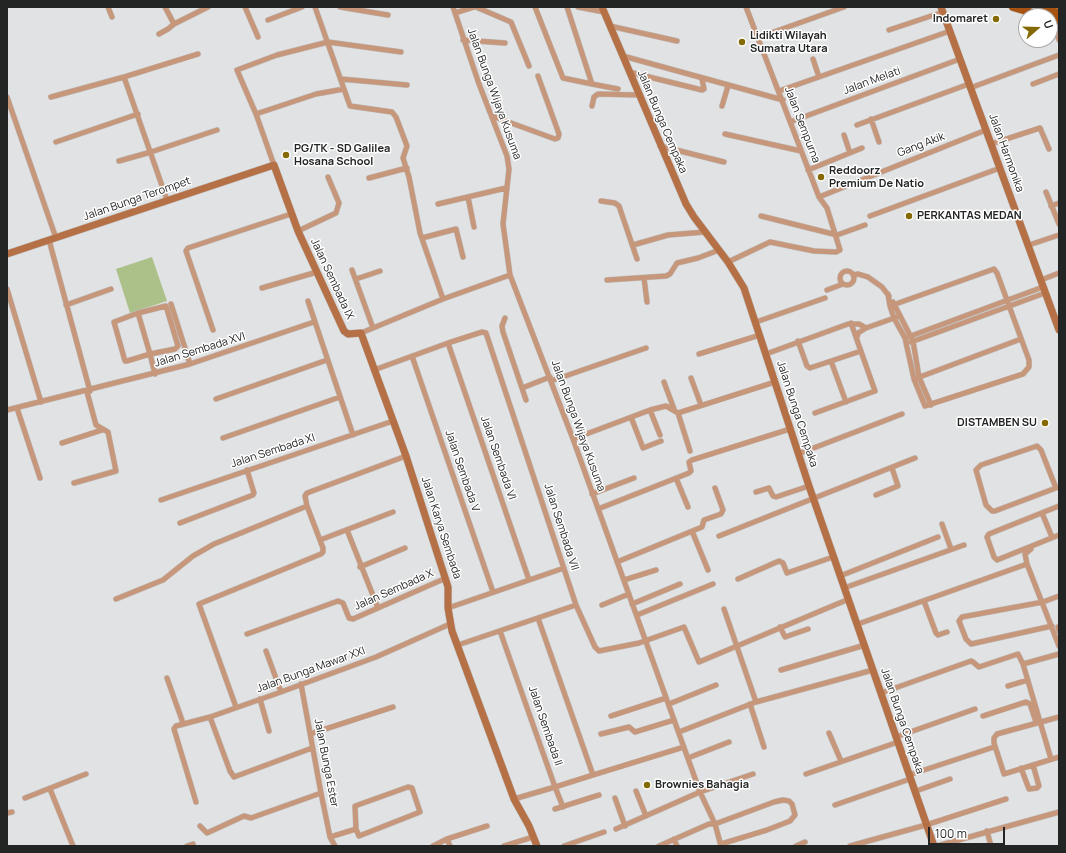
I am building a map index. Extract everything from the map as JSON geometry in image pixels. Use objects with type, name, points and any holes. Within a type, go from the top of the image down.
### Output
[{"type":"main road","points":[[1039,7],[1059,13]]},
{"type":"street","points":[[108,7],[112,17]]},
{"type":"street","points":[[165,7],[174,24]]},
{"type":"street","points":[[158,34],[168,29],[195,10],[208,7]]},
{"type":"street","points":[[245,7],[258,37]]},
{"type":"street","points":[[268,20],[302,7]]},
{"type":"street","points":[[315,7],[351,106],[392,112],[396,117],[407,146],[404,156],[422,238],[443,299]]},
{"type":"street","points":[[340,7],[388,15]]},
{"type":"street","name":"Jalan Bunga Wijaya Kusuma","points":[[453,7],[507,156],[509,169],[503,224],[510,275],[573,439],[700,792],[715,824],[721,845]]},
{"type":"street","points":[[455,13],[475,7],[509,20],[513,24],[529,66]]},
{"type":"street","points":[[535,7],[563,78],[618,89]]},
{"type":"street","points":[[567,7],[592,84]]},
{"type":"street","points":[[578,7],[603,9]]},
{"type":"street","name":"Jalan Sempurna","points":[[728,262],[770,242],[814,251],[836,252],[840,250],[837,235],[827,208],[819,197],[808,170],[746,7]]},
{"type":"street","points":[[757,38],[844,7]]},
{"type":"street","name":"Jalan Bunga Cempaka","points":[[603,9],[638,95],[686,204],[742,284],[756,322],[833,557],[916,791],[926,825],[935,846]]},
{"type":"street","points":[[889,30],[942,9]]},
{"type":"street","name":"Jalan Harmonika","points":[[942,9],[1043,287],[1058,322],[1059,330]]},
{"type":"street","points":[[610,26],[677,41]]},
{"type":"street","points":[[779,91],[950,31]]},
{"type":"street","points":[[464,40],[505,43]]},
{"type":"street","points":[[328,42],[401,52]]},
{"type":"street","name":"Jalan Sembada IX","points":[[328,42],[277,55],[237,70],[256,114],[291,214],[344,331],[348,334],[361,333]]},
{"type":"street","points":[[51,97],[124,77],[198,54]]},
{"type":"street","points":[[857,125],[1059,55]]},
{"type":"street","points":[[623,56],[782,100]]},
{"type":"street","points":[[813,59],[819,76]]},
{"type":"street","name":"Jalan Melati","points":[[790,122],[960,59]]},
{"type":"street","points":[[629,72],[702,90],[704,89],[702,79]]},
{"type":"street","points":[[1033,84],[1059,74]]},
{"type":"street","points":[[492,116],[555,139],[558,138],[559,134],[538,76]]},
{"type":"street","points":[[124,77],[167,200]]},
{"type":"street","points":[[341,79],[407,85]]},
{"type":"street","points":[[722,106],[728,86]]},
{"type":"street","points":[[256,114],[316,94],[344,89]]},
{"type":"street","points":[[592,106],[594,97],[598,94],[638,95]]},
{"type":"street","points":[[7,97],[52,239],[66,305],[96,425],[102,430],[108,432],[116,471],[74,483]]},
{"type":"street","points":[[56,142],[138,114]]},
{"type":"street","points":[[871,119],[879,142]]},
{"type":"street","points":[[992,144],[1040,128],[1048,149]]},
{"type":"street","points":[[119,161],[217,130]]},
{"type":"street","name":"Gang Akik","points":[[819,197],[986,130]]},
{"type":"street","points":[[724,134],[801,151]]},
{"type":"street","points":[[844,135],[850,153]]},
{"type":"street","points":[[660,146],[724,162]]},
{"type":"street","points":[[808,170],[862,148]]},
{"type":"street","name":"Jalan Bunga Terompet","points":[[7,254],[274,165]]},
{"type":"street","points":[[370,178],[407,168]]},
{"type":"street","points":[[870,216],[1000,168]]},
{"type":"street","points":[[298,231],[336,213],[339,203],[328,177]]},
{"type":"street","points":[[438,204],[506,188]]},
{"type":"street","points":[[1046,192],[1059,224]]},
{"type":"street","points":[[468,197],[474,227]]},
{"type":"street","points":[[601,201],[615,203],[619,206],[637,259]]},
{"type":"street","points":[[1051,206],[1059,203]]},
{"type":"street","points":[[213,330],[186,251],[188,248],[291,214]]},
{"type":"street","points":[[761,216],[837,235],[865,225]]},
{"type":"street","points":[[422,238],[456,229],[463,257]]},
{"type":"street","points":[[633,245],[668,235],[705,232]]},
{"type":"street","points":[[1029,245],[1059,235]]},
{"type":"street","points":[[607,280],[668,275],[677,263],[698,258],[719,250]]},
{"type":"street","points":[[843,284],[840,278],[843,273],[848,272],[853,275],[858,274],[868,276],[888,294],[892,305],[897,317],[909,339],[916,378],[931,406],[1026,372],[1030,363],[998,273],[992,269],[892,305]]},
{"type":"street","points":[[352,270],[373,328]]},
{"type":"street","points":[[356,279],[380,271]]},
{"type":"street","points":[[262,288],[317,272]]},
{"type":"street","points":[[964,319],[1009,306],[1043,287],[1059,273]]},
{"type":"street","points":[[361,333],[443,299],[510,275]]},
{"type":"street","points":[[827,290],[843,284],[848,285],[852,283],[853,275]]},
{"type":"street","points":[[644,278],[648,302]]},
{"type":"street","points":[[909,339],[964,319],[1007,300],[1043,287]]},
{"type":"street","points":[[7,289],[41,402]]},
{"type":"street","points":[[66,305],[111,290]]},
{"type":"street","points":[[756,322],[825,298]]},
{"type":"street","points":[[308,301],[353,435]]},
{"type":"street","points":[[171,304],[190,364]]},
{"type":"street","points":[[166,306],[178,348],[150,354],[125,361],[113,323],[138,313],[166,306]]},
{"type":"street","points":[[138,313],[155,374]]},
{"type":"street","points":[[857,336],[858,333],[871,326],[897,317]]},
{"type":"street","points":[[505,318],[502,326],[503,332],[526,400]]},
{"type":"street","name":"Jalan Sembada XVI","points":[[7,410],[88,391],[190,364],[314,322]]},
{"type":"street","points":[[766,354],[798,341],[851,323],[871,326]]},
{"type":"street","points":[[815,413],[875,391],[857,336],[851,323]]},
{"type":"street","name":"Jalan Sembada VII","points":[[448,343],[482,332],[488,336],[576,605],[595,647],[599,651],[646,640]]},
{"type":"street","name":"Jalan Karya Sembada","points":[[361,333],[406,456],[446,578],[449,593],[448,608],[450,624],[514,799],[529,826],[537,846]]},
{"type":"street","points":[[699,354],[760,335]]},
{"type":"street","points":[[916,378],[1021,339]]},
{"type":"street","points":[[798,341],[808,367],[811,368],[862,351]]},
{"type":"street","points":[[374,370],[448,343]]},
{"type":"street","name":"Jalan Sembada VI","points":[[448,343],[530,580]]},
{"type":"street","points":[[522,388],[646,348]]},
{"type":"street","name":"Jalan Sembada V","points":[[412,356],[493,592]]},
{"type":"street","points":[[216,399],[327,360]]},
{"type":"street","points":[[831,361],[846,402]]},
{"type":"street","points":[[691,378],[701,405]]},
{"type":"street","points":[[664,382],[690,451]]},
{"type":"street","points":[[573,439],[650,410],[666,406],[676,411],[701,405],[775,382]]},
{"type":"street","points":[[223,438],[340,397]]},
{"type":"street","points":[[17,408],[40,478]]},
{"type":"street","points":[[650,410],[660,435]]},
{"type":"street","points":[[798,454],[902,414]]},
{"type":"street","points":[[631,417],[643,448],[662,441]]},
{"type":"street","name":"Jalan Sembada XI","points":[[161,500],[393,421]]},
{"type":"street","points":[[598,509],[690,472],[689,462],[692,460],[790,429]]},
{"type":"street","points":[[62,443],[102,430]]},
{"type":"street","points":[[1037,446],[1041,450],[1057,488],[992,511],[986,505],[976,470],[981,465],[1037,446]]},
{"type":"street","points":[[236,707],[199,604],[321,554],[323,551],[320,540],[307,506],[305,496],[310,491],[406,456]]},
{"type":"street","points":[[719,536],[814,500],[915,458]]},
{"type":"street","points":[[876,495],[898,486],[892,468]]},
{"type":"street","points":[[180,523],[253,495],[254,493],[247,470]]},
{"type":"street","points":[[592,494],[634,478]]},
{"type":"street","points":[[676,478],[688,507]]},
{"type":"street","points":[[756,492],[769,488],[773,496],[776,497],[809,486]]},
{"type":"street","points":[[617,562],[702,527],[704,520],[723,512],[715,488]]},
{"type":"street","points":[[116,599],[163,580],[193,556],[214,544],[307,506]]},
{"type":"street","points":[[1059,506],[987,535],[994,557],[997,560],[1059,535]]},
{"type":"street","points":[[320,540],[393,512]]},
{"type":"street","points":[[1042,513],[1052,537]]},
{"type":"street","points":[[942,524],[951,549]]},
{"type":"street","points":[[346,530],[378,608]]},
{"type":"street","points":[[692,531],[708,570]]},
{"type":"street","points":[[840,576],[938,537]]},
{"type":"street","points":[[1059,538],[1027,551],[1024,555],[1043,602],[1056,628],[1059,646]]},
{"type":"street","points":[[844,588],[964,545]]},
{"type":"street","points":[[360,567],[405,548]]},
{"type":"street","points":[[738,579],[779,561],[783,563],[787,573],[833,557]]},
{"type":"street","points":[[858,624],[1027,564]]},
{"type":"street","points":[[448,608],[564,568]]},
{"type":"street","points":[[624,580],[656,570]]},
{"type":"street","name":"Jalan Sembada X","points":[[247,634],[338,601],[343,603],[351,619],[361,617],[446,578]]},
{"type":"street","points":[[632,604],[680,584]]},
{"type":"street","points":[[637,615],[714,584]]},
{"type":"street","points":[[602,605],[629,594]]},
{"type":"street","points":[[1056,628],[971,644],[966,640],[959,621],[962,617],[1043,602],[1059,596]]},
{"type":"street","points":[[646,640],[685,627],[699,662],[849,599]]},
{"type":"street","points":[[924,601],[936,634],[938,635],[947,632]]},
{"type":"street","points":[[458,645],[576,605]]},
{"type":"street","points":[[724,609],[756,702]]},
{"type":"street","points":[[538,618],[593,775]]},
{"type":"street","name":"Jalan Bunga Mawar XXI","points":[[196,802],[174,729],[176,726],[210,717],[376,657],[450,624]]},
{"type":"street","points":[[780,627],[785,637],[808,629]]},
{"type":"street","name":"Jalan Sembada II","points":[[500,631],[563,807]]},
{"type":"street","points":[[781,670],[865,646]]},
{"type":"street","points":[[266,652],[281,692]]},
{"type":"street","points":[[881,693],[971,661],[979,667],[1018,654],[1028,680],[1038,723]]},
{"type":"street","points":[[1023,664],[1059,654]]},
{"type":"street","points":[[679,732],[756,702],[873,670]]},
{"type":"street","points":[[167,678],[183,724]]},
{"type":"street","points":[[1008,686],[1028,680]]},
{"type":"street","name":"Jalan Bunga Ester","points":[[301,684],[330,837],[335,846]]},
{"type":"street","points":[[669,704],[716,685]]},
{"type":"street","points":[[611,716],[666,698]]},
{"type":"street","points":[[260,699],[269,731]]},
{"type":"street","points":[[983,716],[1026,702],[1030,704],[1051,759]]},
{"type":"street","points":[[750,704],[764,747]]},
{"type":"street","points":[[310,734],[393,707]]},
{"type":"street","points":[[806,774],[976,709]]},
{"type":"street","points":[[210,717],[230,772],[234,777],[312,748]]},
{"type":"street","points":[[1059,717],[997,734],[994,738],[994,747],[1002,774],[1059,757]]},
{"type":"street","points":[[601,734],[629,727],[635,732],[674,720]]},
{"type":"street","points":[[828,733],[841,761]]},
{"type":"street","points":[[688,758],[729,742]]},
{"type":"street","points":[[514,799],[684,747]]},
{"type":"street","points":[[836,804],[994,747]]},
{"type":"street","points":[[1021,768],[1029,789],[1037,788],[1039,786],[1033,765]]},
{"type":"street","points":[[25,798],[86,774]]},
{"type":"street","points":[[616,829],[700,792],[753,774]]},
{"type":"street","points":[[916,791],[950,779]]},
{"type":"street","points":[[408,788],[412,788],[420,812],[359,836],[356,829],[355,806],[408,788]]},
{"type":"street","points":[[50,789],[73,846]]},
{"type":"street","points":[[636,791],[646,816]]},
{"type":"street","points":[[200,826],[206,834],[244,816],[251,818],[321,793]]},
{"type":"street","points":[[554,810],[599,795]]},
{"type":"street","points":[[615,798],[625,826]]},
{"type":"street","points":[[850,846],[926,825],[1006,799]]},
{"type":"street","points":[[659,846],[709,824],[715,824],[783,800],[789,801],[792,804],[795,811],[794,818],[790,821],[721,845]]},
{"type":"street","points":[[935,846],[1059,812]]},
{"type":"street","points":[[432,846],[447,839],[487,826]]},
{"type":"street","points":[[330,837],[356,829]]},
{"type":"street","points":[[987,831],[991,846]]},
{"type":"street","points":[[564,846],[604,832]]},
{"type":"street","points":[[504,846],[533,837]]},
{"type":"street","points":[[447,839],[450,846]]},
{"type":"street","points":[[674,839],[677,846]]},
{"type":"street","points":[[796,846],[806,842]]},
{"type":"street","points":[[187,846],[193,844]]},
{"type":"green space","points":[[152,257],[167,301],[130,313],[116,269]]},
{"type":"place","name":"Indomaret","points":[[996,19]]},
{"type":"place","name":"Lidikti Wilayah Sumatra Utara","points":[[742,42]]},
{"type":"place","name":"PG/TK - SD Galilea Hosana School","points":[[286,155]]},
{"type":"place","name":"Reddoorz Premium De Natio","points":[[821,177]]},
{"type":"place","name":"PERKANTAS MEDAN","points":[[909,216]]},
{"type":"place","name":"DISTAMBEN SU","points":[[1045,423]]},
{"type":"place","name":"Brownies Bahagia","points":[[647,785]]}]
